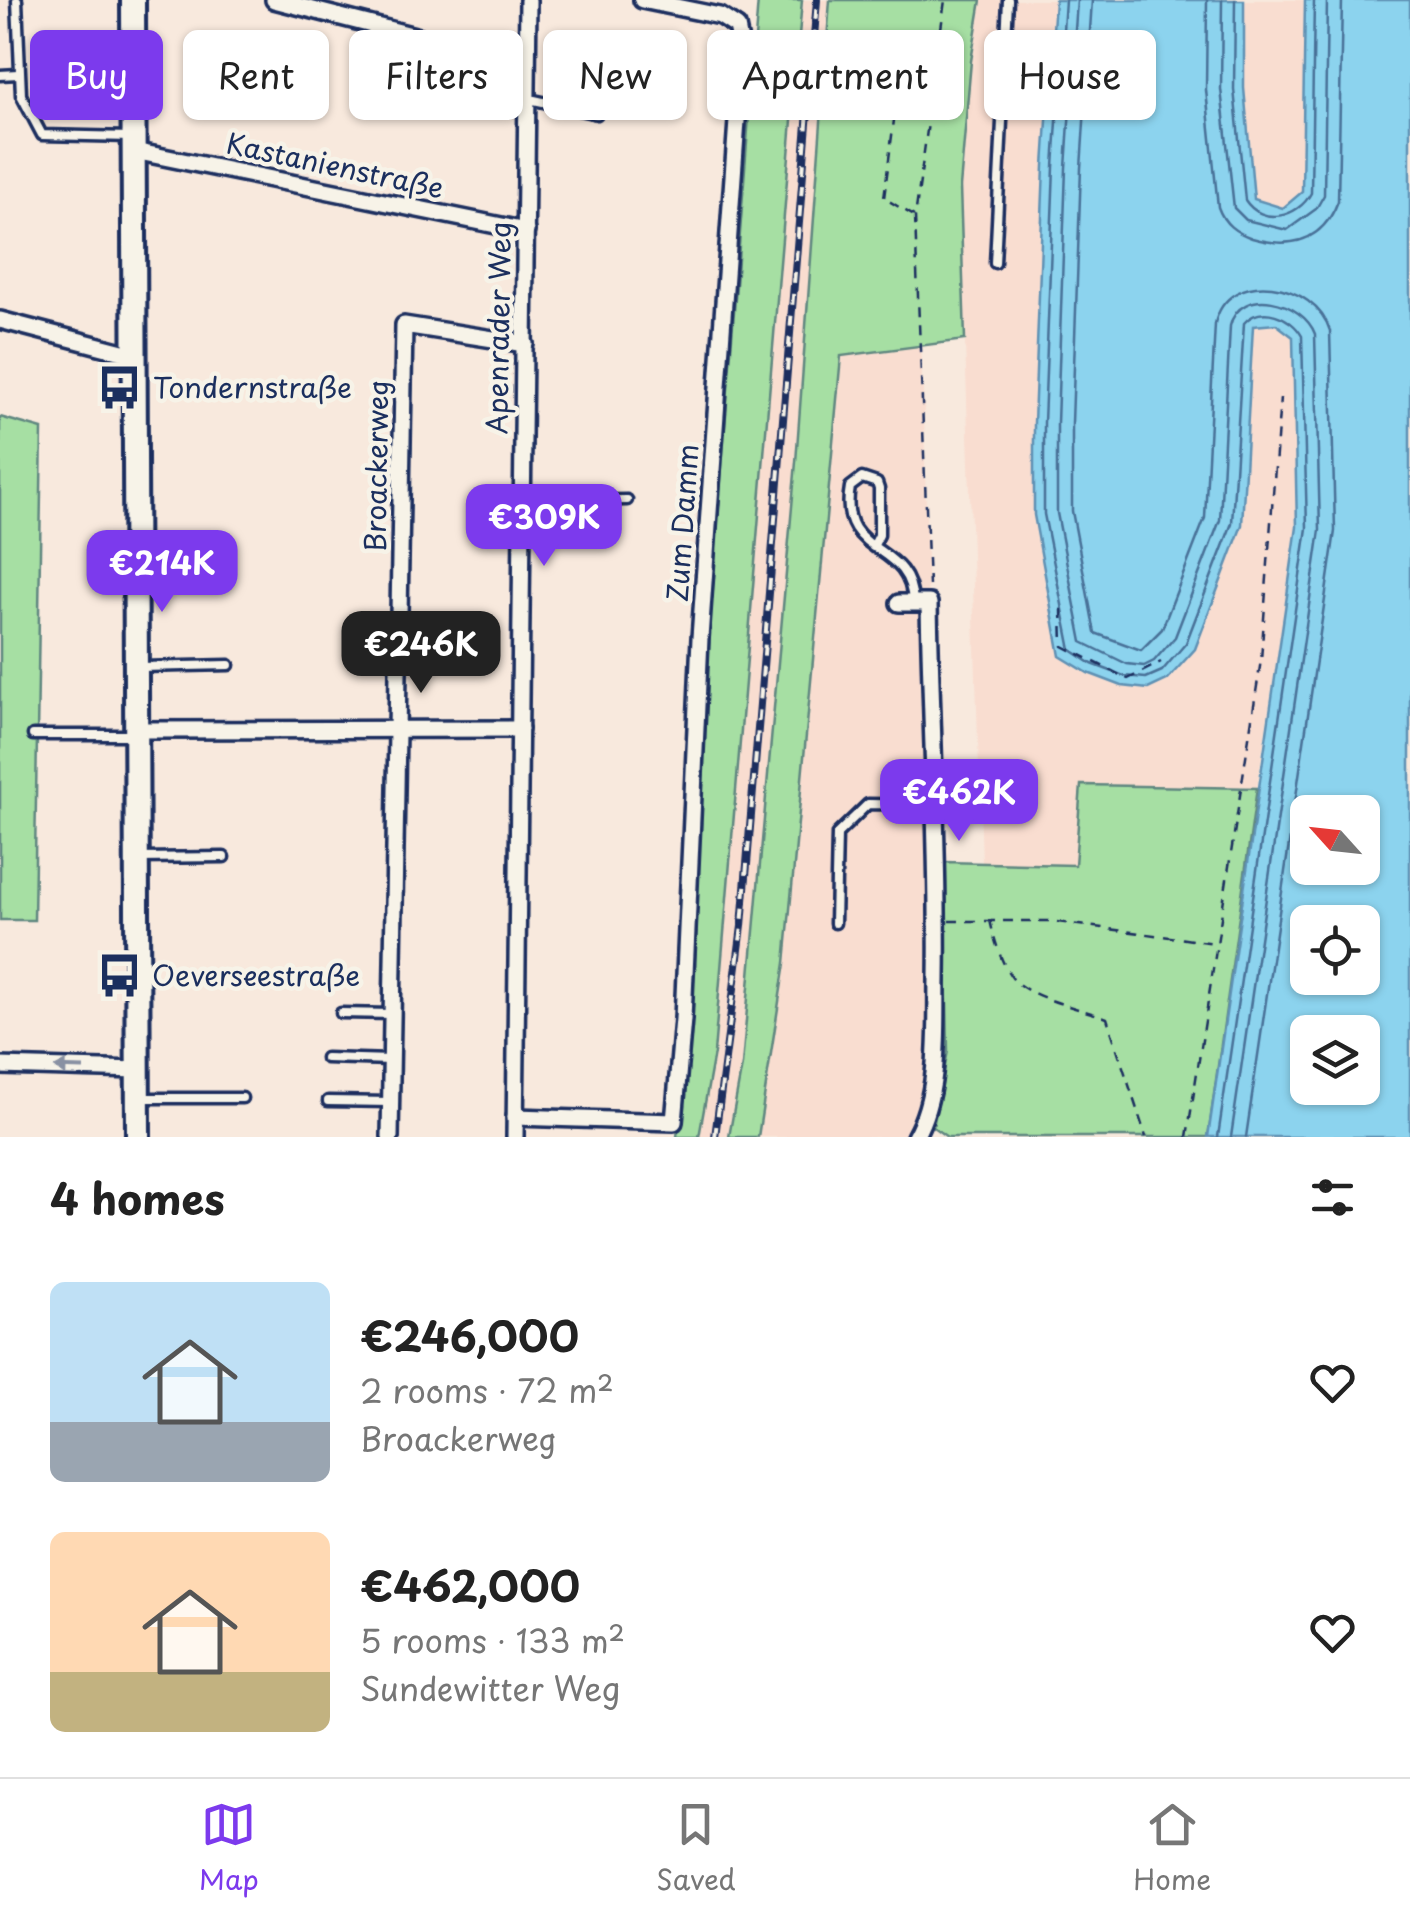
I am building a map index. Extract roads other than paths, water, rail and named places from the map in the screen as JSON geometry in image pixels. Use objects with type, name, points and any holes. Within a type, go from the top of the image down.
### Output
[{"type":"street","points":[[133,0],[133,30]]},
{"type":"street","points":[[274,0],[526,64]]},
{"type":"street","name":"Apenrader Weg","points":[[515,1137],[528,0]]},
{"type":"street","name":"Zum Damm","points":[[515,1117],[672,1130],[683,1019],[700,638],[742,51],[736,27],[720,16],[642,0]]},
{"type":"street","points":[[134,120],[138,1137]]},
{"type":"street","name":"Kastanienstraße","points":[[134,144],[526,231]]},
{"type":"street","points":[[0,320],[134,356]]},
{"type":"street","name":"Broackerweg","points":[[390,1137],[404,325],[525,344]]},
{"type":"street","points":[[913,603],[936,804],[938,922],[932,1084],[915,1137]]},
{"type":"street","points":[[136,732],[520,730]]},
{"type":"street","points":[[0,1066],[138,1070]]},
{"type":"lane","points":[[17,0],[21,95],[42,135],[134,144]]},
{"type":"lane","points":[[995,264],[1008,0]]},
{"type":"lane","points":[[0,75],[18,74]]},
{"type":"lane","points":[[526,98],[543,102]]},
{"type":"lane","points":[[873,547],[879,535],[879,489],[877,483],[862,478],[850,487],[850,521],[857,534],[873,547],[896,561],[912,583],[913,603]]},
{"type":"lane","points":[[522,502],[626,500]]},
{"type":"lane","points":[[136,667],[229,665]]},
{"type":"lane","points":[[33,736],[136,732]]},
{"type":"lane","points":[[835,922],[837,834],[868,804],[936,804]]},
{"type":"lane","points":[[136,858],[224,857]]},
{"type":"lane","points":[[341,1013],[392,1014]]},
{"type":"lane","points":[[326,1058],[391,1060]]},
{"type":"lane","points":[[138,1098],[242,1098]]},
{"type":"lane","points":[[328,1101],[391,1102]]},
{"type":"water","points":[[1055,0],[1244,0],[1244,88],[1254,199],[1283,208],[1302,192],[1305,0],[1410,0],[1410,1137],[1208,1137],[1297,527],[1293,337],[1276,324],[1253,326],[1242,525],[1195,649],[1167,680],[1148,689],[1122,686],[1088,673],[1060,656],[1034,515],[1034,423],[1047,120],[1156,120],[1156,30],[1053,30]]},
{"type":"railway","points":[[715,1137],[742,926],[817,0]]},
{"type":"place","name":"Tondernstraße","points":[[120,388]]},
{"type":"place","name":"Oeverseestraße","points":[[119,976]]}]
